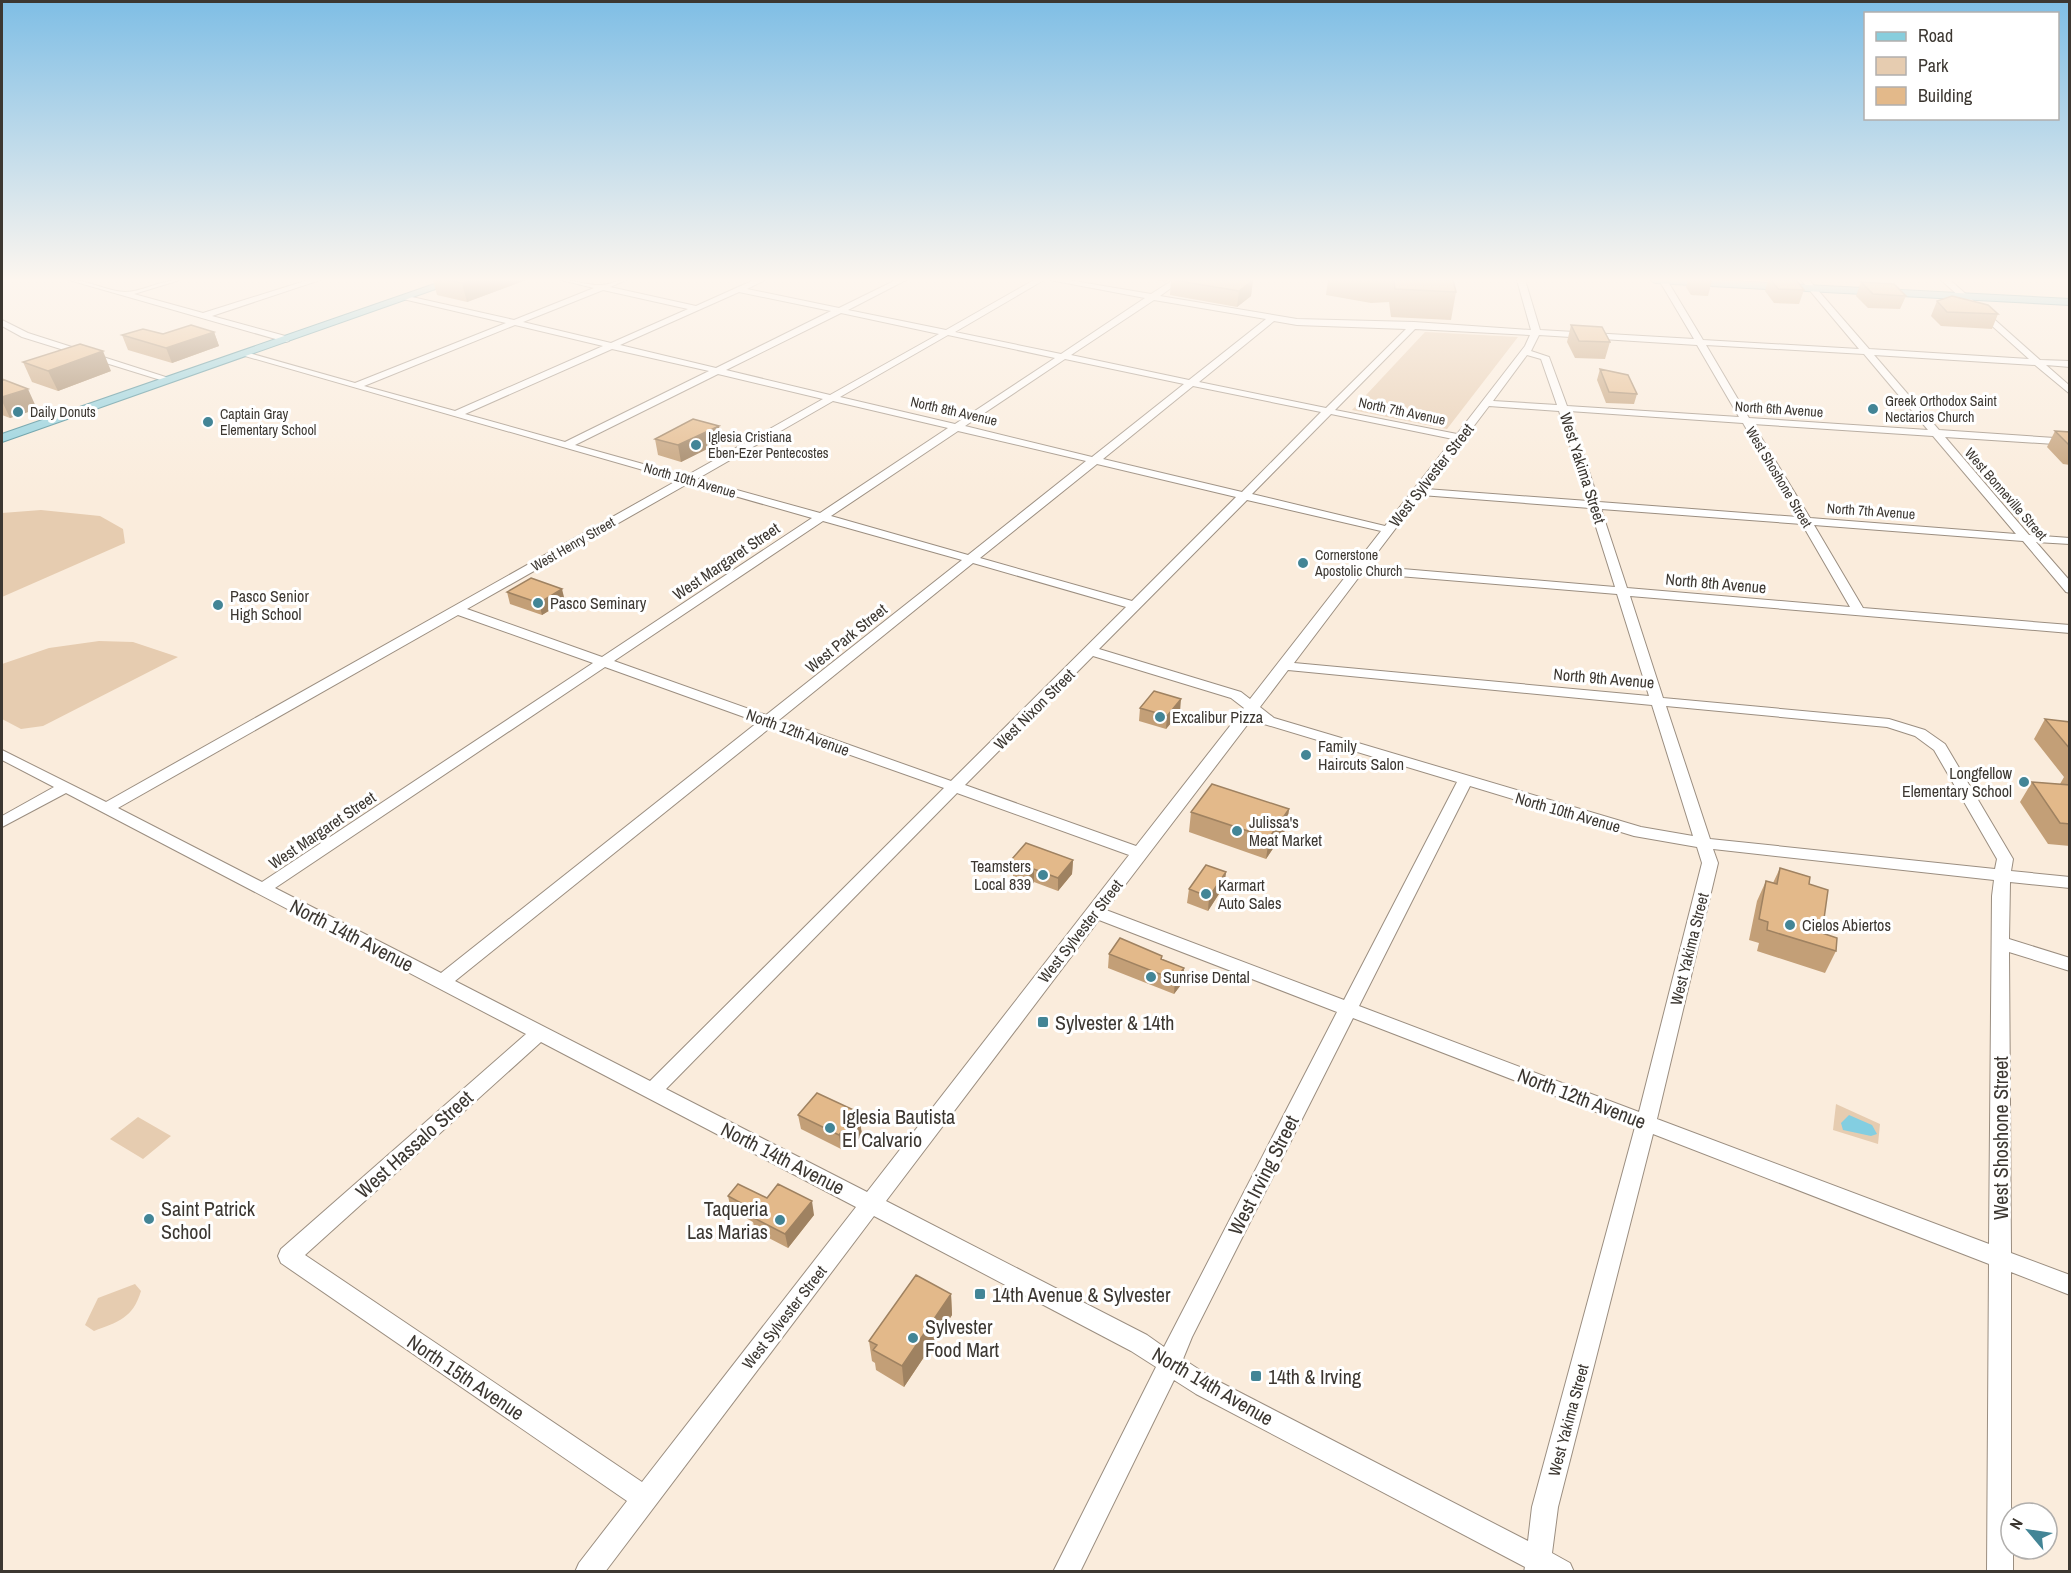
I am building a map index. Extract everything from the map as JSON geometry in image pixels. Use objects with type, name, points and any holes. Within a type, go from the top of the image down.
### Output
[{"type":"main road","points":[[5,435],[242,354]]},
{"type":"street","points":[[88,353],[170,380]]},
{"type":"street","points":[[355,386],[437,353]]},
{"type":"street","points":[[456,414],[595,353]]},
{"type":"street","name":"North 8th Avenue","points":[[643,353],[1389,530]]},
{"type":"street","points":[[566,445],[752,353]]},
{"type":"street","name":"West Henry Street","points":[[107,808],[911,353]]},
{"type":"street","name":"North 7th Avenue","points":[[1046,353],[1460,438]]},
{"type":"street","name":"West Margaret Street","points":[[263,889],[1068,353]]},
{"type":"street","name":"West Park Street","points":[[442,982],[1228,353]]},
{"type":"street","name":"West Nixon Street","points":[[652,1090],[1137,606],[1386,353]]},
{"type":"street","name":"West Sylvester Street","points":[[588,1572],[1525,353]]},
{"type":"street","name":"West Yakima Street","points":[[1531,353],[1545,357],[1564,408],[1710,863],[1646,1123],[1545,1507],[1538,1566]]},
{"type":"street","name":"West Shoshone Street","points":[[1707,353],[1859,611]]},
{"type":"street","name":"West Bonneville Street","points":[[1868,353],[2070,590]]},
{"type":"street","points":[[1889,353],[2070,364]]},
{"type":"street","points":[[2028,353],[2070,391]]},
{"type":"street","name":"North 10th Avenue","points":[[242,354],[1137,606]]},
{"type":"street","name":"North 6th Avenue","points":[[1486,403],[2070,442]]},
{"type":"street","name":"North 7th Avenue","points":[[1418,492],[2070,541]]},
{"type":"street","name":"North 8th Avenue","points":[[1359,569],[2070,629]]},
{"type":"street","name":"North 12th Avenue","points":[[457,610],[1140,853]]},
{"type":"street","name":"North 10th Avenue","points":[[1091,651],[1236,695],[1269,721],[1625,829],[1704,843],[2070,882]]},
{"type":"street","name":"North 9th Avenue","points":[[1284,666],[1889,723],[1920,733]]},
{"type":"street","name":"West Shoshone Street","points":[[1920,733],[1934,742],[1948,761],[2005,859],[2000,896],[2000,1572]]},
{"type":"street","name":"North 14th Avenue","points":[[2,754],[1139,1343],[1204,1386],[1538,1566],[1561,1572]]},
{"type":"street","name":"West Irving Street","points":[[1066,1572],[1170,1363],[1182,1332],[1465,782]]},
{"type":"street","points":[[2,822],[66,787]]},
{"type":"street","name":"North 12th Avenue","points":[[1095,912],[2070,1285]]},
{"type":"street","points":[[2000,944],[2070,965]]},
{"type":"street","name":"West Hassalo Street","points":[[289,1256],[540,1032]]},
{"type":"street","name":"North 15th Avenue","points":[[289,1256],[644,1498]]},
{"type":"green space","points":[[1405,353],[1505,353],[1447,429],[1352,410]]},
{"type":"green space","points":[[41,510],[100,516],[123,529],[125,543],[2,597],[2,513]]},
{"type":"green space","points":[[99,641],[133,642],[178,657],[43,726],[21,729],[2,719],[2,664],[49,648]]},
{"type":"green space","points":[[1836,1104],[1880,1124],[1878,1144],[1833,1130]]},
{"type":"green space","points":[[138,1117],[171,1136],[143,1159],[110,1139]]},
{"type":"green space","points":[[135,1284],[141,1291],[134,1307],[124,1318],[94,1331],[85,1325],[98,1298]]},
{"type":"water","points":[[1849,1115],[1872,1125],[1877,1134],[1871,1136],[1843,1130],[1841,1123]]},
{"type":"building","points":[[50,353],[96,353],[48,371],[23,362]]},
{"type":"building","points":[[1600,369],[1628,375],[1637,394],[1609,392]]},
{"type":"building","points":[[2,379],[28,389],[2,397]]},
{"type":"building","points":[[693,419],[719,426],[678,445],[655,439]]},
{"type":"building","points":[[2055,431],[2070,432],[2070,446]]},
{"type":"building","points":[[531,578],[562,589],[539,603],[507,592]]},
{"type":"building","points":[[1154,691],[1181,699],[1167,716],[1140,708]]},
{"type":"building","points":[[2045,719],[2070,722],[2070,749]]},
{"type":"building","points":[[2032,782],[2070,785],[2070,824],[2060,823]]},
{"type":"building","points":[[1212,784],[1289,809],[1269,838],[1191,812]]},
{"type":"building","points":[[1026,843],[1073,860],[1058,878],[1034,869],[1029,874],[1013,868],[1018,862],[1011,860]]},
{"type":"building","points":[[1206,865],[1226,872],[1209,897],[1189,889]]},
{"type":"building","points":[[1780,868],[1810,877],[1809,884],[1828,890],[1822,933],[1837,938],[1836,951],[1767,930],[1768,922],[1759,919],[1766,881],[1777,884]]},
{"type":"building","points":[[1120,938],[1184,968],[1175,980],[1109,954]]},
{"type":"building","points":[[817,1093],[858,1112],[854,1117],[860,1120],[848,1134],[842,1131],[839,1135],[798,1115]]},
{"type":"building","points":[[738,1184],[767,1198],[778,1184],[812,1201],[785,1234],[752,1217],[756,1211],[728,1196]]},
{"type":"building","points":[[916,1275],[951,1294],[902,1366],[873,1350],[877,1345],[869,1341]]},
{"type":"place","name":"Greek Orthodox Saint Nectarios Church","points":[[1873,409]]},
{"type":"place","name":"Daily Donuts","points":[[18,412]]},
{"type":"place","name":"Captain Gray Elementary School","points":[[208,422]]},
{"type":"place","name":"Iglesia Cristiana Eben-Ezer Pentecostes","points":[[696,445]]},
{"type":"place","name":"Cornerstone Apostolic Church","points":[[1303,563]]},
{"type":"place","name":"Pasco Seminary","points":[[538,603]]},
{"type":"place","name":"Pasco Senior High School","points":[[218,605]]},
{"type":"place","name":"Excalibur Pizza","points":[[1160,717]]},
{"type":"place","name":"Family Haircuts Salon","points":[[1306,755]]},
{"type":"place","name":"Longfellow Elementary School","points":[[2024,782]]},
{"type":"place","name":"Julissa's Meat Market","points":[[1237,831]]},
{"type":"place","name":"Teamsters Local 839","points":[[1043,875]]},
{"type":"place","name":"Karmart Auto Sales","points":[[1206,894]]},
{"type":"place","name":"Cielos Abiertos","points":[[1790,925]]},
{"type":"place","name":"Sunrise Dental","points":[[1151,977]]},
{"type":"place","name":"Sylvester & 14th","points":[[1043,1022]]},
{"type":"place","name":"Iglesia Bautista El Calvario","points":[[830,1128]]},
{"type":"place","name":"Saint Patrick School","points":[[149,1219]]},
{"type":"place","name":"Taqueria Las Marias","points":[[780,1220]]},
{"type":"place","name":"14th Avenue & Sylvester","points":[[980,1294]]},
{"type":"place","name":"Sylvester Food Mart","points":[[913,1338]]},
{"type":"place","name":"14th & Irving","points":[[1256,1376]]}]
